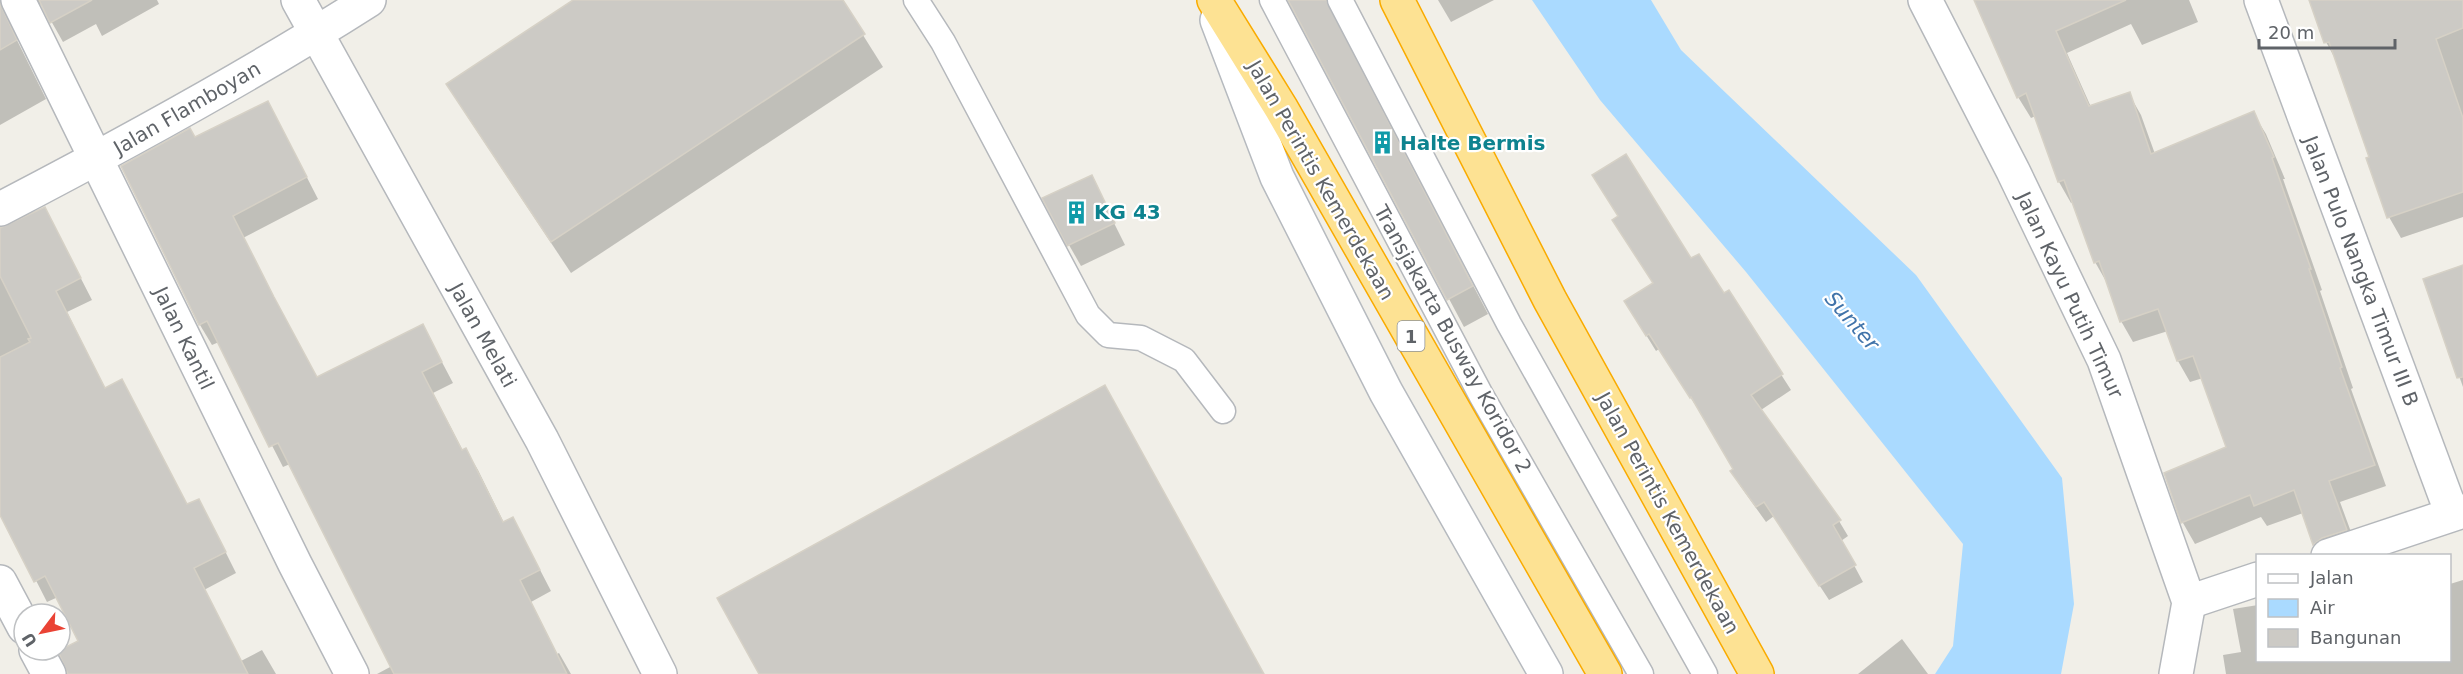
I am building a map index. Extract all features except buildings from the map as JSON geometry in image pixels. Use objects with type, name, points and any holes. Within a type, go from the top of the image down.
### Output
[{"type":"highway","name":"Jalan Perintis Kemerdekaan","points":[[1211,0],[1281,108],[1605,674]]},
{"type":"highway","name":"Jalan Perintis Kemerdekaan","points":[[1396,0],[1550,300],[1757,674]]},
{"type":"street","name":"Jalan Kantil","points":[[18,0],[295,564],[352,674]]},
{"type":"street","name":"Jalan Melati","points":[[298,0],[542,440],[660,674]]},
{"type":"street","name":"Jalan Flamboyan","points":[[0,209],[96,159],[317,33],[369,0]]},
{"type":"street","name":"Jalan Perintis Kemerdekaan","points":[[1211,0],[1277,177],[1386,392],[1546,674]]},
{"type":"street","name":"Jalan Kayu Putih Timur","points":[[1925,0],[2013,171],[2104,360],[2189,602]]},
{"type":"street","name":"Jalan Pulo Nangka Timur III B","points":[[2265,14],[2457,512]]},
{"type":"street","points":[[2331,554],[2457,512]]},
{"type":"street","points":[[2176,674],[2189,602],[2256,580]]},
{"type":"street","points":[[0,582],[12,604]]},
{"type":"lane","points":[[916,0],[943,42],[1088,315],[1108,335],[1141,338],[1184,360],[1223,411]]},
{"type":"lane","name":"Transjakarta Busway Koridor 2","points":[[1272,0],[1481,395],[1641,674]]},
{"type":"lane","points":[[1340,0],[1509,324],[1705,674]]},
{"type":"water","name":"Sunter","points":[[1532,0],[1651,0],[1681,50],[1916,275],[2062,478],[2074,604],[2061,674],[1935,674],[1953,646],[1963,544],[1746,272],[1600,100]]},
{"type":"place","name":"Halte Bermis","points":[[1382,143]]},
{"type":"place","name":"KG 43","points":[[1076,212]]}]
